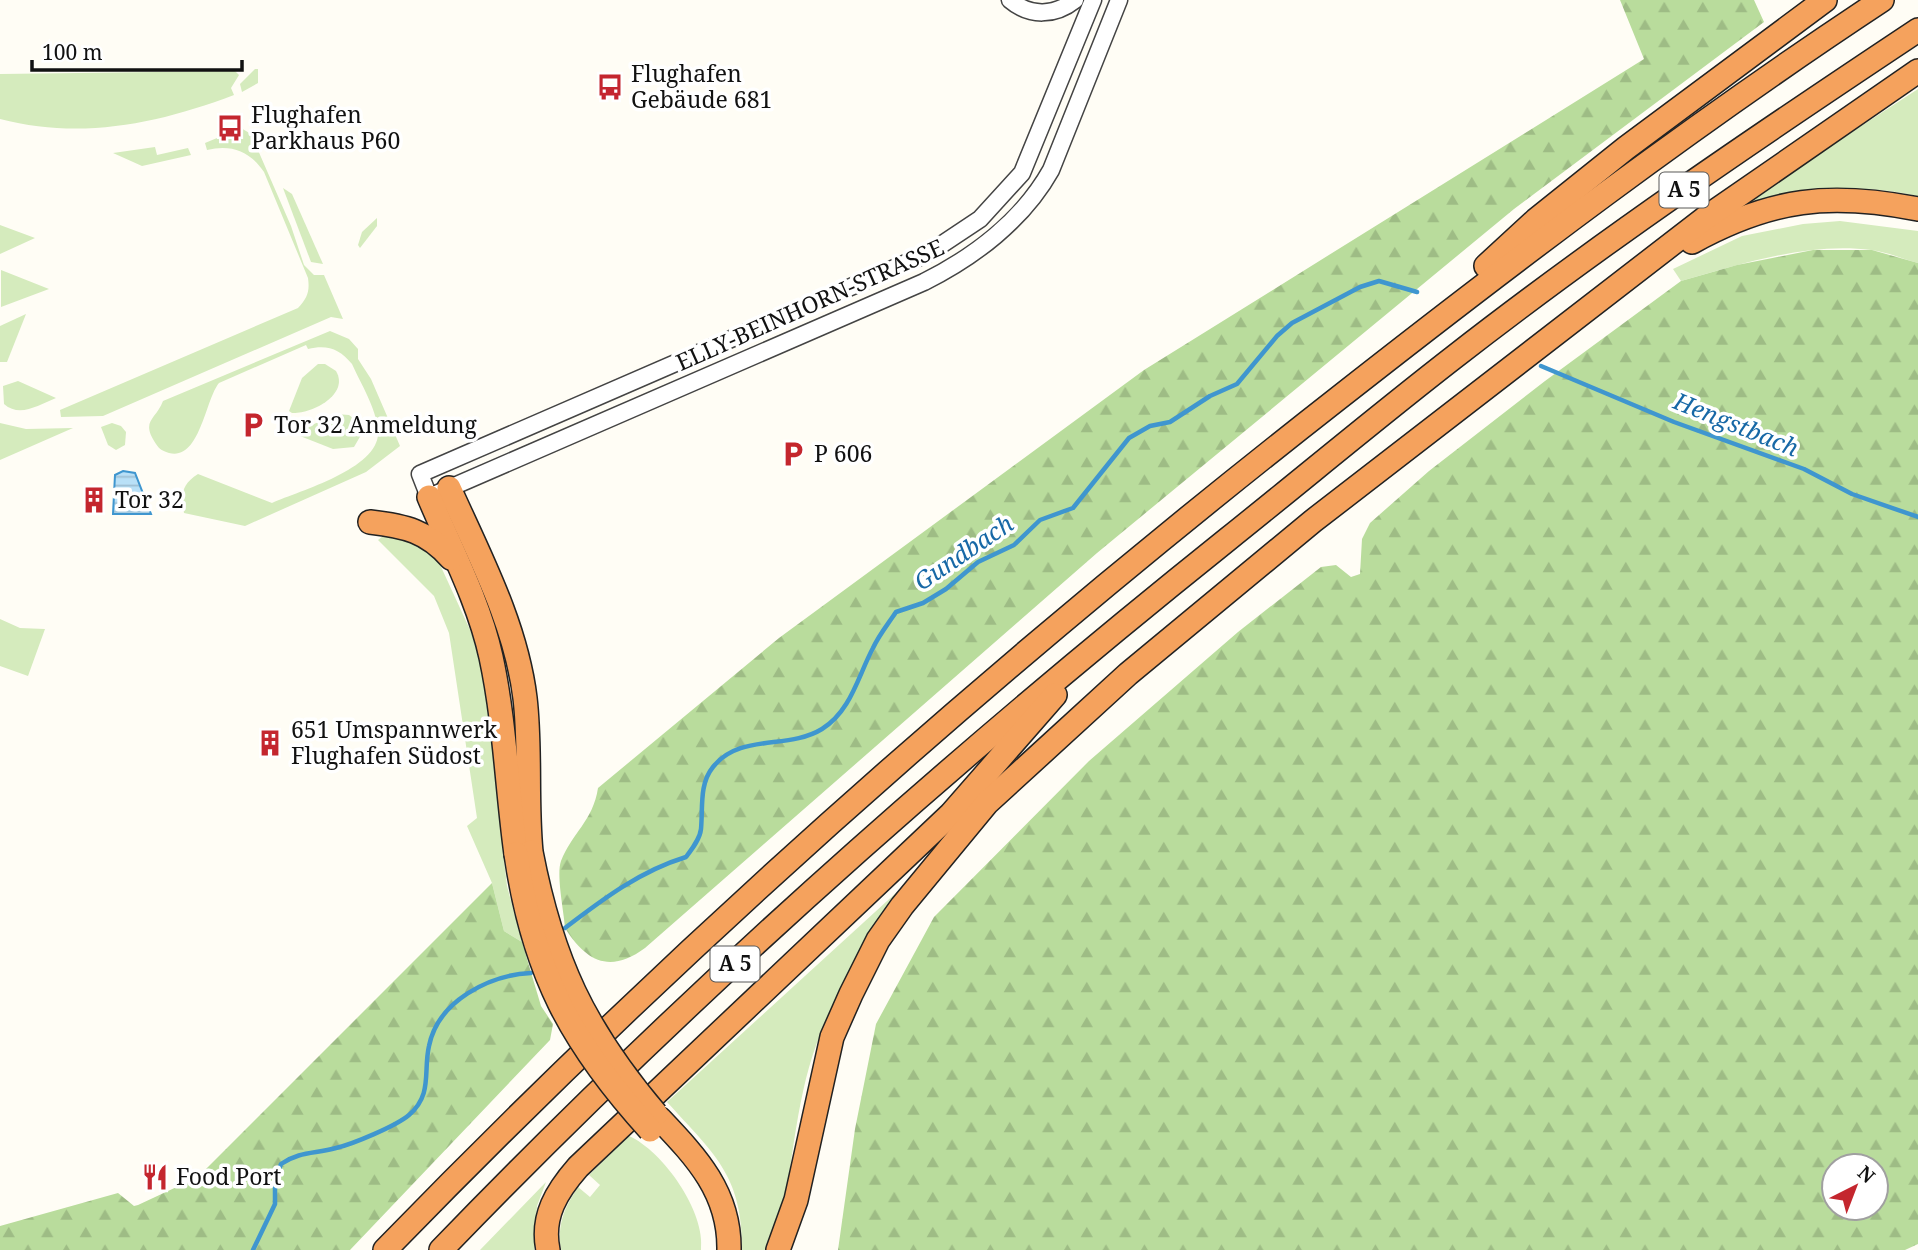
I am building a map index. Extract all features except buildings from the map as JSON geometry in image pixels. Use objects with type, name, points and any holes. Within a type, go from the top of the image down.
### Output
[{"type":"highway","name":"A 5","points":[[385,1250],[603,1032],[808,840],[1147,548],[1432,325],[1643,166],[1882,0]]},
{"type":"highway","points":[[1432,325],[1489,263],[1536,220],[1626,148],[1823,1]]},
{"type":"highway","name":"A 5","points":[[441,1250],[763,939],[872,839],[1106,637],[1455,356],[1640,220],[1918,30]]},
{"type":"highway","points":[[893,871],[987,803],[1128,674],[1303,529],[1763,177],[1918,71]]},
{"type":"highway","points":[[1637,272],[1711,232],[1776,207],[1828,198],[1918,209]]},
{"type":"highway","points":[[439,492],[460,568],[491,655],[523,853]]},
{"type":"highway","points":[[439,492],[505,618],[521,671],[527,723],[523,853],[526,914],[540,961],[556,999],[598,1069],[655,1125],[695,1156],[717,1190],[725,1216],[729,1250]]},
{"type":"highway","points":[[370,522],[403,526],[422,533],[440,546],[460,568]]},
{"type":"highway","points":[[548,1250],[550,1209],[562,1185],[578,1167],[951,814],[1106,637]]},
{"type":"highway","points":[[778,1250],[796,1200],[832,1037],[851,994],[878,940],[902,906],[987,803]]},
{"type":"highway","points":[[655,1125],[699,1186],[715,1225],[713,1250]]},
{"type":"street","points":[[1010,0],[1038,13],[1062,9],[1075,0]]},
{"type":"street","name":"ELLY-BEINHORN-STRASSE","points":[[1093,0],[1028,162],[1010,189],[965,230],[929,253],[421,474],[439,492],[924,282],[987,244],[1036,194],[1045,180],[1119,0]]},
{"type":"street","points":[[439,466],[439,492]]},
{"type":"green space","points":[[1620,0],[1754,0],[1764,22],[1514,209],[1097,553],[645,948],[633,956],[611,962],[591,956],[573,940],[565,928],[560,867],[566,851],[592,809],[598,788],[779,638],[1144,370],[1644,59]]},
{"type":"green space","points":[[258,69],[258,83],[242,92],[240,84]]},
{"type":"green space","points":[[235,71],[239,75],[231,88],[234,95],[147,121],[118,126],[60,128],[0,119],[0,74]]},
{"type":"green space","points":[[1918,89],[1918,196],[1891,191],[1841,189],[1794,196],[1720,218]]},
{"type":"green space","points":[[241,128],[251,134],[291,226],[304,265],[314,275],[324,275],[343,319],[331,317],[103,416],[61,417],[60,410],[298,308],[304,301],[308,291],[308,278],[264,172],[253,159],[239,151],[224,148],[207,150],[205,143]]},
{"type":"green space","points":[[155,147],[157,155],[188,148],[191,155],[142,166],[113,153]]},
{"type":"green space","points":[[283,188],[292,194],[323,264],[311,262]]},
{"type":"green space","points":[[377,218],[377,226],[360,248],[358,245],[362,232]]},
{"type":"green space","points":[[1840,221],[1918,231],[1918,263],[1877,251],[1847,248],[1775,256],[1681,281],[1673,269],[1742,236],[1803,224]]},
{"type":"green space","points":[[0,225],[35,238],[0,254]]},
{"type":"green space","points":[[1813,250],[1872,250],[1918,263],[1918,1244],[1905,1250],[838,1250],[855,1129],[876,1024],[934,917],[1089,761],[1238,632],[1321,567],[1336,565],[1351,577],[1360,574],[1362,539],[1370,523],[1429,471],[1681,281],[1737,265]]},
{"type":"green space","points":[[1,270],[49,289],[1,307]]},
{"type":"green space","points":[[26,314],[7,362],[0,362],[0,326]]},
{"type":"green space","points":[[330,331],[349,339],[358,349],[358,359],[371,379],[400,446],[366,472],[245,526],[184,513],[185,486],[198,474],[272,503],[337,476],[367,456],[376,444],[377,422],[352,364],[333,349],[308,349],[306,345],[219,383],[195,439],[188,448],[179,453],[160,449],[149,430],[149,425],[163,401]]},
{"type":"green space","points":[[318,364],[325,364],[336,371],[338,388],[318,406],[292,413],[289,411],[302,378]]},
{"type":"green space","points":[[18,381],[56,398],[29,409],[10,408],[4,404],[3,386]]},
{"type":"green space","points":[[336,414],[349,415],[359,423],[361,435],[354,447],[333,449],[300,436],[301,430]]},
{"type":"green space","points":[[0,423],[26,429],[73,428],[0,460]]},
{"type":"green space","points":[[112,423],[121,426],[126,432],[125,445],[116,450],[108,445],[101,427]]},
{"type":"green space","points":[[405,534],[437,558],[471,632],[481,666],[506,839],[502,843],[507,886],[522,942],[504,931],[492,883],[467,826],[477,818],[449,633],[434,596],[378,540],[383,536]]},
{"type":"green space","points":[[0,619],[20,628],[45,629],[28,676],[0,666]]},
{"type":"green space","points":[[492,883],[504,931],[522,942],[541,1006],[553,1024],[550,1040],[350,1250],[0,1250],[0,1226],[118,1193],[134,1206],[198,1177]]},
{"type":"green space","points":[[898,891],[902,894],[848,979],[829,1015],[813,1055],[796,1128],[781,1227],[770,1250],[742,1250],[741,1224],[731,1184],[711,1151],[667,1102]]},
{"type":"green space","points":[[629,1136],[655,1155],[680,1184],[697,1218],[701,1250],[561,1250],[561,1225],[573,1195],[578,1187],[590,1197],[600,1185],[589,1175]]},
{"type":"green space","points":[[546,1182],[537,1206],[534,1250],[480,1250]]},
{"type":"water","points":[[123,471],[135,473],[151,514],[113,514],[115,475]]},
{"type":"waterway","name":"Gundbach","points":[[565,928],[608,896],[638,878],[686,857],[700,833],[702,796],[706,781],[713,767],[724,756],[750,746],[809,735],[832,722],[847,703],[875,643],[896,612],[923,603],[946,589],[978,562],[1014,545],[1040,520],[1073,508],[1129,438],[1150,426],[1170,422],[1210,396],[1237,384],[1277,336],[1292,323],[1360,287],[1379,281],[1417,292]]},
{"type":"waterway","name":"Hengstbach","points":[[1541,366],[1674,422],[1804,469],[1852,494],[1918,517]]},
{"type":"waterway","name":"Gundbach","points":[[253,1250],[275,1204],[275,1180],[281,1164],[301,1155],[353,1143],[409,1115],[417,1107],[424,1091],[429,1046],[434,1030],[443,1016],[468,993],[483,985],[531,973]]},
{"type":"place","name":"Flughafen Gebäude 681","points":[[610,87]]},
{"type":"place","name":"Flughafen Parkhaus P60","points":[[230,128]]},
{"type":"place","name":"Tor 32 Anmeldung","points":[[253,425]]},
{"type":"place","name":"P 606","points":[[793,454]]},
{"type":"place","name":"Tor 32","points":[[94,500]]},
{"type":"place","name":"651 Umspannwerk Flughafen Südost","points":[[270,743]]},
{"type":"place","name":"Food Port","points":[[155,1177]]}]
